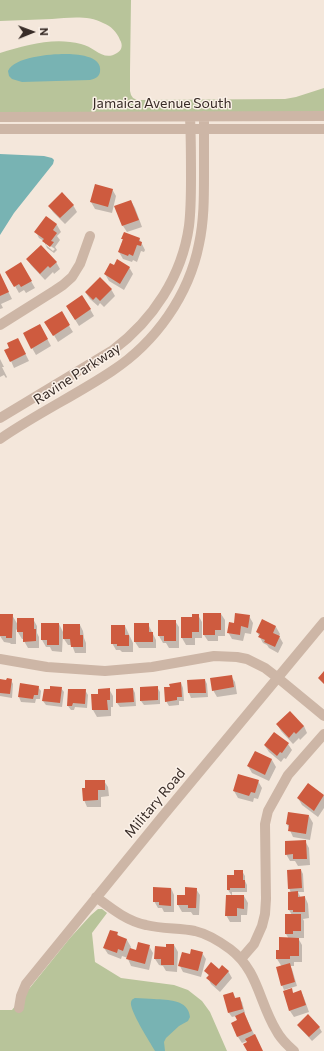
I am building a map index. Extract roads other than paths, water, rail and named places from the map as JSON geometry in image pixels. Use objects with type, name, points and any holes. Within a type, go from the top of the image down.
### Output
[{"type":"street","name":"Ravine Parkway","points":[[0,439],[88,386],[124,362],[158,330],[173,308],[186,284],[200,244],[204,202],[204,116]]},
{"type":"street","name":"Jamaica Avenue South","points":[[0,117],[324,116]]},
{"type":"street","name":"Ravine Parkway","points":[[0,418],[113,350],[139,328],[159,303],[182,256],[189,226],[191,192],[190,117]]},
{"type":"street","name":"Jamaica Avenue South","points":[[0,129],[324,129]]},
{"type":"street","points":[[0,325],[54,292],[72,277],[80,264],[90,236]]},
{"type":"street","name":"Military Road","points":[[19,1008],[21,996],[26,984],[96,897],[324,622]]},
{"type":"street","points":[[0,659],[47,667],[105,670],[152,668],[214,656],[228,656],[247,659],[265,668],[324,716]]},
{"type":"street","points":[[241,959],[249,951],[256,940],[265,914],[265,824],[268,811],[288,775],[324,734]]},
{"type":"street","points":[[96,897],[116,912],[138,923],[155,927],[195,931],[208,935],[222,944],[241,959],[256,982],[276,1031],[294,1051]]},
{"type":"water","points":[[65,54],[81,55],[93,59],[100,66],[99,75],[90,80],[22,82],[12,79],[9,76],[8,71],[17,62],[33,57]]},
{"type":"water","points":[[0,154],[44,156],[54,160],[53,164],[14,213],[0,235]]},
{"type":"water","points":[[135,998],[165,1000],[176,1002],[186,1007],[190,1017],[188,1021],[179,1026],[166,1038],[164,1042],[165,1051],[155,1051],[140,1026],[131,1006],[131,1001]]}]
